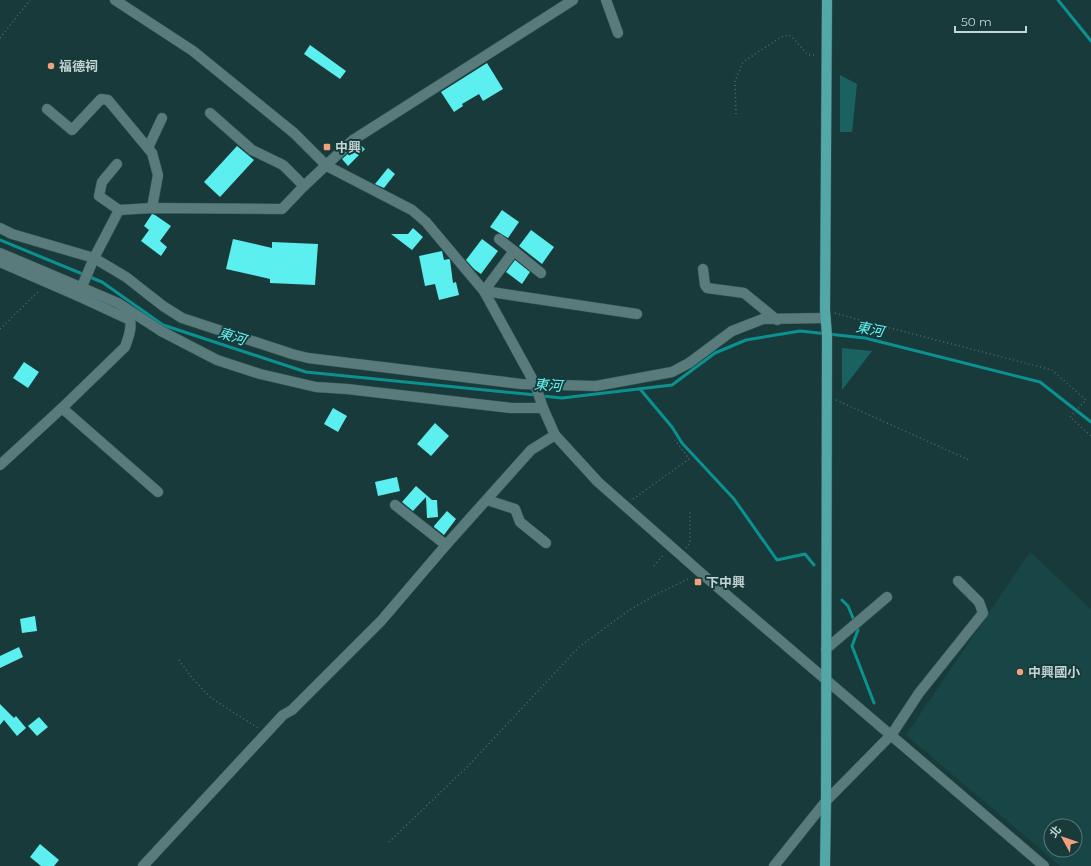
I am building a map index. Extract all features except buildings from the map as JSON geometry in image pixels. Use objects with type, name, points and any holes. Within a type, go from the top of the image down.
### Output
[{"type":"main road","points":[[825,866],[827,336],[825,314],[827,0]]},
{"type":"street","points":[[115,0],[193,51],[294,133],[327,166],[412,210],[426,222],[484,291],[535,384],[543,408],[555,435],[598,482],[701,573],[826,680],[892,734],[1044,866]]},
{"type":"street","points":[[117,164],[102,182],[99,196],[119,210],[152,208],[282,208],[353,140],[573,0]]},
{"type":"street","points":[[606,0],[618,33]]},
{"type":"street","points":[[47,109],[72,130],[101,99],[108,100],[152,153],[158,175],[152,208]]},
{"type":"street","points":[[210,113],[252,150],[283,165],[304,186]]},
{"type":"street","points":[[148,148],[162,118]]},
{"type":"street","points":[[79,291],[119,210]]},
{"type":"street","points":[[0,228],[12,234],[93,261],[126,278],[162,306],[182,318],[292,354],[308,358],[521,384],[596,386],[672,372],[689,362],[732,331],[763,319],[777,320],[825,314]]},
{"type":"street","points":[[499,239],[541,273]]},
{"type":"street","points":[[484,291],[514,251]]},
{"type":"street","points":[[0,254],[79,291],[130,320],[130,334],[125,347],[0,465]]},
{"type":"street","points":[[0,262],[47,282],[118,303],[161,331],[217,360],[260,374],[316,387],[347,389],[511,408],[543,408]]},
{"type":"street","points":[[704,269],[705,285],[707,288],[744,293],[777,320]]},
{"type":"street","points":[[484,291],[637,314]]},
{"type":"street","points":[[62,408],[158,492]]},
{"type":"street","points":[[143,866],[283,715],[292,710],[381,621],[446,545],[531,450],[555,435]]},
{"type":"street","points":[[487,500],[515,509],[520,522],[546,543]]},
{"type":"street","points":[[395,505],[446,545]]},
{"type":"street","points":[[774,866],[826,801],[892,734],[919,693],[983,613],[979,602],[958,581]]},
{"type":"street","points":[[826,649],[887,597]]},
{"type":"path","points":[[0,38],[30,0]]},
{"type":"path","points":[[736,114],[735,81],[743,62],[780,37],[789,35],[808,55],[827,55]]},
{"type":"path","points":[[0,329],[47,282]]},
{"type":"path","points":[[825,314],[867,322],[1052,370],[1086,400],[1070,418],[1091,436]]},
{"type":"path","points":[[827,396],[969,460]]},
{"type":"path","points":[[625,505],[689,459],[675,440]]},
{"type":"path","points":[[680,554],[690,543],[690,511]]},
{"type":"path","points":[[654,566],[671,546]]},
{"type":"path","points":[[389,842],[469,765],[579,647],[628,611],[655,595],[701,573]]},
{"type":"path","points":[[179,660],[211,698],[267,734]]},
{"type":"shaded area","points":[[840,75],[857,84],[852,132],[840,132]]},
{"type":"shaded area","points":[[842,348],[872,351],[842,390]]},
{"type":"shaded area","name":"中興國小","points":[[1030,552],[1091,609],[1091,866],[1060,866],[1051,858],[1083,858],[1083,818],[1043,818],[1043,852],[906,735]]},
{"type":"waterway","points":[[1058,0],[1091,41]]},
{"type":"waterway","name":"東河","points":[[0,240],[102,282],[163,325],[306,372],[536,395]]},
{"type":"waterway","name":"東河","points":[[542,396],[562,398],[672,385],[715,353],[746,340],[800,331],[865,338],[1040,382],[1091,422]]},
{"type":"waterway","points":[[640,389],[672,427],[682,443],[734,499],[777,560],[805,554],[814,565]]},
{"type":"waterway","points":[[842,600],[848,606],[858,630],[852,646],[874,703]]},
{"type":"place","name":"福德祠","points":[[51,66]]},
{"type":"place","name":"中興","points":[[327,147]]},
{"type":"place","name":"下中興","points":[[698,582]]},
{"type":"place","name":"中興國小","points":[[1020,672]]}]
